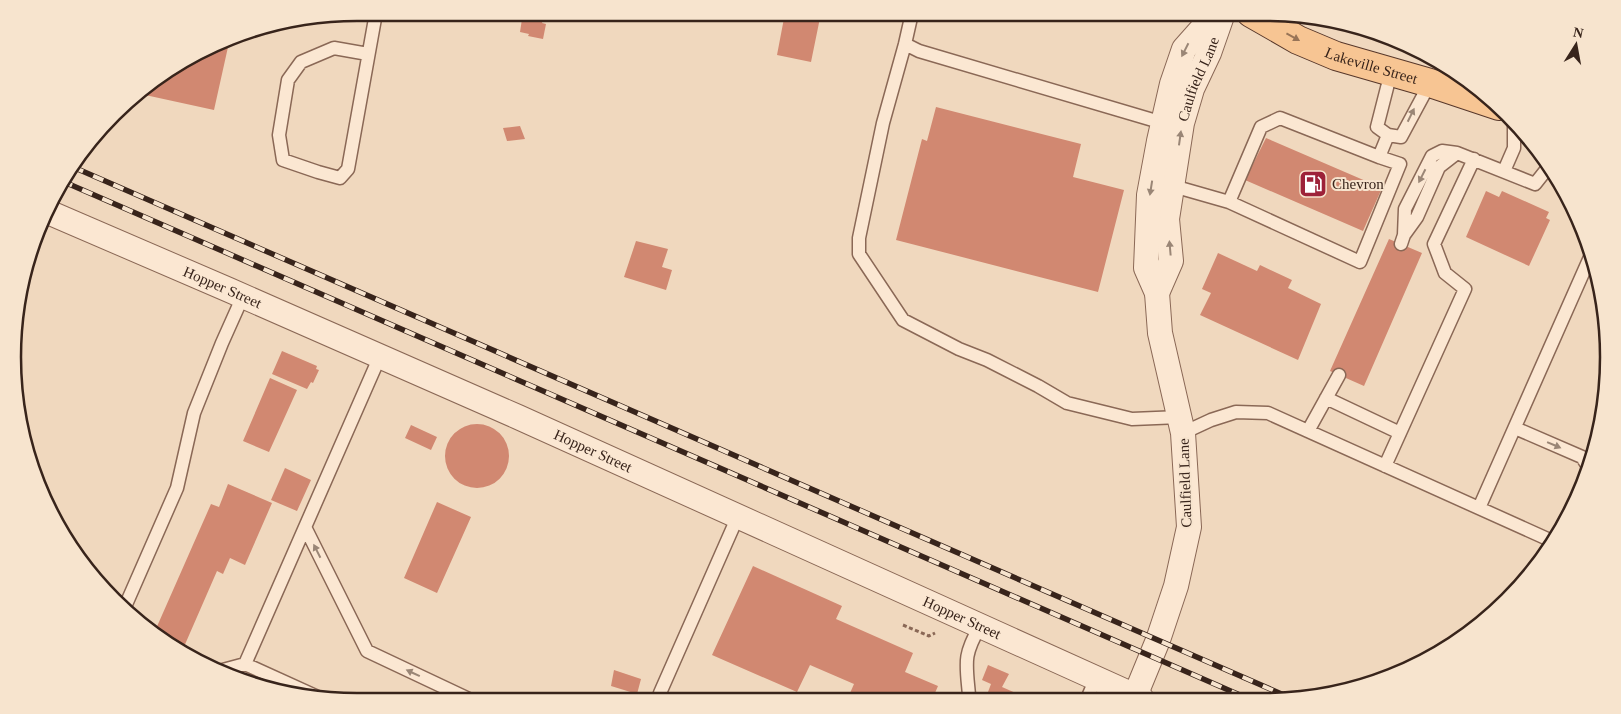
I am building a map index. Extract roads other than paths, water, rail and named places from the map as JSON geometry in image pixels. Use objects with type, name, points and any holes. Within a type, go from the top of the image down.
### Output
[{"type":"main road","name":"Lakeville Street","points":[[1266,21],[1298,40],[1336,56],[1478,99]]},
{"type":"street","name":"Caulfield Lane","points":[[1139,693],[1176,586],[1189,527],[1181,425],[1160,333],[1157,294],[1146,268],[1149,195],[1172,84],[1184,49],[1208,21]]},
{"type":"street","name":"Caulfield Lane","points":[[1157,294],[1171,261],[1167,219],[1182,123],[1192,89],[1209,53],[1221,21]]},
{"type":"street","name":"Hopper Street","points":[[54,214],[380,356],[738,516],[980,626],[1092,689],[1115,693]]},
{"type":"lane","points":[[368,54],[334,48],[301,62],[288,80],[279,135],[283,160],[340,178],[348,169],[374,21]]},
{"type":"lane","points":[[910,21],[883,123],[859,238],[859,254],[902,320],[959,349],[987,360],[1038,386],[1067,404],[1132,419],[1181,425],[1211,420],[1236,412],[1268,413],[1546,539]]},
{"type":"lane","points":[[905,44],[919,51],[1163,123]]},
{"type":"lane","points":[[1391,72],[1377,127],[1388,135],[1400,137],[1430,83]]},
{"type":"lane","points":[[1173,186],[1229,202],[1360,262],[1400,164],[1280,118],[1261,127],[1229,202]]},
{"type":"lane","points":[[1504,171],[1514,148],[1514,134]]},
{"type":"lane","points":[[1379,157],[1388,135]]},
{"type":"lane","points":[[1403,240],[1417,216],[1439,167],[1457,153],[1535,184],[1544,172]]},
{"type":"lane","points":[[1385,466],[1465,288],[1445,273],[1434,244],[1474,159]]},
{"type":"lane","points":[[1479,508],[1587,265]]},
{"type":"lane","points":[[127,601],[177,488],[194,413],[243,296]]},
{"type":"lane","points":[[245,664],[380,356]]},
{"type":"lane","points":[[1308,431],[1339,375]]},
{"type":"lane","points":[[1326,398],[1400,433]]},
{"type":"lane","points":[[1515,428],[1582,457],[1584,459]]},
{"type":"lane","points":[[660,693],[738,516]]},
{"type":"lane","points":[[305,527],[367,650],[456,693]]},
{"type":"lane","points":[[969,693],[966,660],[969,645],[980,626]]},
{"type":"lane","points":[[231,668],[245,664],[295,687]]},
{"type":"railway","points":[[78,169],[1278,692]]},
{"type":"railway","points":[[69,184],[1235,693]]},
{"type":"place","name":"Chevron","points":[[1313,184]]}]
